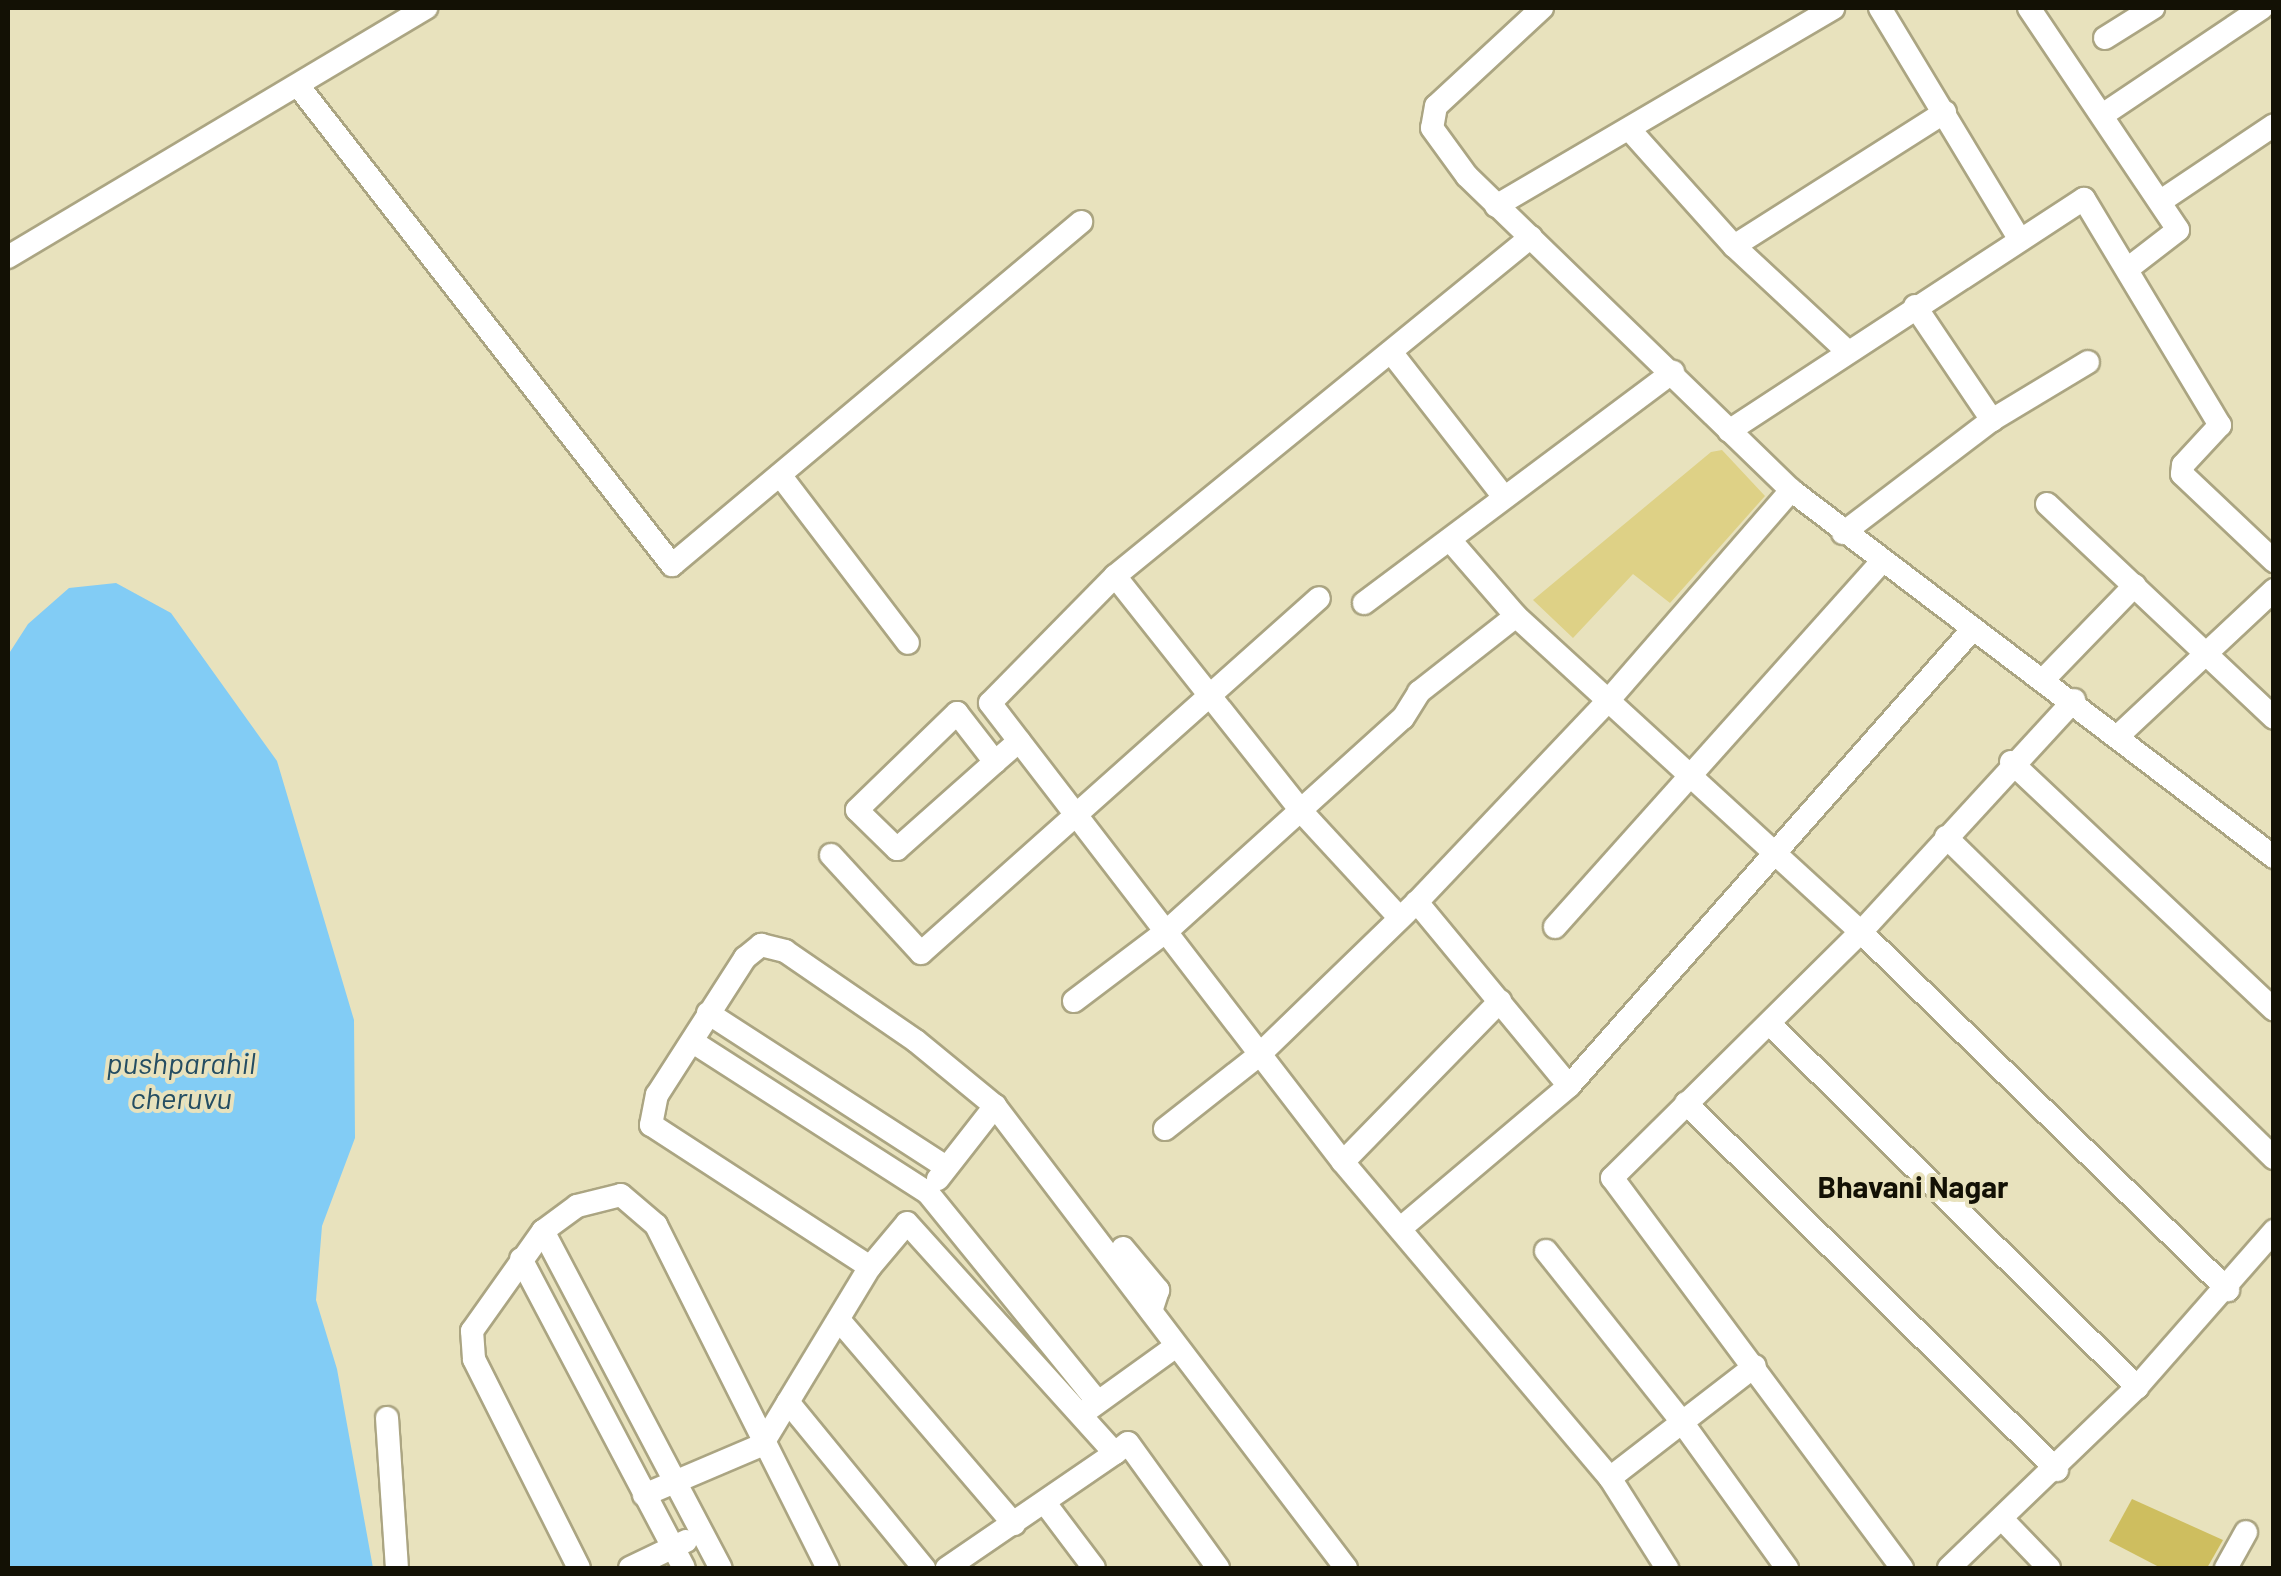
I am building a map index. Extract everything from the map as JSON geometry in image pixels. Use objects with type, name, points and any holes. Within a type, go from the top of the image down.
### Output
[{"type":"street","points":[[8,256],[300,88],[426,8]]},
{"type":"street","points":[[1542,8],[1436,106],[1432,128],[1496,206],[1673,372],[1791,490],[1880,563],[2045,678],[2274,857]]},
{"type":"street","points":[[1496,206],[1833,8]]},
{"type":"street","points":[[1880,8],[2018,237]]},
{"type":"street","points":[[2029,8],[2104,114],[2178,230],[2130,267]]},
{"type":"street","points":[[2105,38],[2153,8]]},
{"type":"street","points":[[2104,114],[2262,8]]},
{"type":"street","points":[[300,88],[672,565],[1082,222]]},
{"type":"street","points":[[1734,246],[1945,112]]},
{"type":"street","points":[[2162,202],[2274,125]]},
{"type":"street","points":[[1629,129],[1734,246],[1847,352]]},
{"type":"street","points":[[1728,430],[2018,237],[2084,198],[2130,267],[2192,388],[2220,425],[2183,465],[2182,474],[2274,561]]},
{"type":"street","points":[[1531,236],[1116,576],[990,703],[1344,1162],[1610,1478],[1668,1568]]},
{"type":"street","points":[[1915,306],[1992,420]]},
{"type":"street","points":[[1391,352],[1503,496]]},
{"type":"street","points":[[1843,533],[1992,420],[2088,362]]},
{"type":"street","points":[[1364,603],[1673,372]]},
{"type":"street","points":[[780,475],[908,643]]},
{"type":"street","points":[[1166,1129],[1259,1055],[1398,916],[1417,902],[1607,702],[1791,490]]},
{"type":"street","points":[[2047,504],[2210,652],[2274,718]]},
{"type":"street","points":[[1450,540],[1516,616],[1687,778],[1861,932],[2228,1290]]},
{"type":"street","points":[[1555,927],[1880,563]]},
{"type":"street","points":[[1116,576],[1302,812],[1398,916]]},
{"type":"street","points":[[2045,678],[2135,586]]},
{"type":"street","points":[[2118,736],[2274,590]]},
{"type":"street","points":[[830,855],[921,953],[1319,598]]},
{"type":"street","points":[[1074,1001],[1168,930],[1402,718],[1420,692],[1516,616]]},
{"type":"street","points":[[1401,1228],[1569,1086],[1972,630]]},
{"type":"street","points":[[1902,1568],[1612,1178],[1861,932],[2012,762],[2074,700]]},
{"type":"street","points":[[995,762],[958,713],[857,810],[896,849],[995,762],[1018,741]]},
{"type":"street","points":[[2012,762],[2274,1010]]},
{"type":"street","points":[[1946,837],[2274,1158]]},
{"type":"street","points":[[1417,902],[1569,1086]]},
{"type":"street","points":[[870,1267],[651,1125],[657,1095],[708,1013],[761,946],[785,952],[916,1040],[995,1106],[1346,1568]]},
{"type":"street","points":[[1344,1162],[1500,1002]]},
{"type":"street","points":[[708,1013],[946,1168]]},
{"type":"street","points":[[1769,1023],[2138,1387]]},
{"type":"street","points":[[692,1042],[928,1194],[1088,1409],[1115,1453]]},
{"type":"street","points":[[1686,1103],[2058,1470]]},
{"type":"street","points":[[644,1494],[762,1444],[870,1267],[995,1106]]},
{"type":"street","points":[[579,1568],[474,1359],[472,1331],[543,1231],[577,1206],[620,1195],[646,1214],[828,1568]]},
{"type":"street","points":[[762,1198],[764,1216],[818,1251]]},
{"type":"street","points":[[907,1223],[1088,1409]]},
{"type":"street","points":[[543,1231],[721,1568]]},
{"type":"street","points":[[1948,1568],[2058,1470],[2228,1290],[2274,1231]]},
{"type":"street","points":[[1111,1234],[1158,1290],[1151,1311]]},
{"type":"street","points":[[1546,1251],[1682,1422],[1786,1568]]},
{"type":"street","points":[[521,1260],[678,1558]]},
{"type":"street","points":[[839,1320],[1014,1524]]},
{"type":"street","points":[[1088,1409],[1176,1346]]},
{"type":"street","points":[[1610,1478],[1755,1366]]},
{"type":"street","points":[[788,1402],[924,1568]]},
{"type":"street","points":[[387,1418],[397,1568]]},
{"type":"street","points":[[963,1564],[1128,1443],[1218,1568]]},
{"type":"street","points":[[1044,1502],[1094,1568]]},
{"type":"street","points":[[534,1511],[564,1568]]},
{"type":"street","points":[[2004,1521],[2049,1568]]},
{"type":"street","points":[[630,1568],[678,1558],[702,1532]]},
{"type":"street","points":[[2226,1568],[2246,1532]]},
{"type":"shaded area","points":[[1722,450],[1765,496],[1670,603],[1633,574],[1573,638],[1533,600],[1711,452]]},
{"type":"water","name":"pushparahil cheruvu","points":[[116,583],[171,613],[277,761],[354,1020],[355,1138],[322,1226],[316,1300],[337,1369],[373,1568],[8,1568],[8,655],[28,624],[69,588]]},
{"type":"building","points":[[2132,1499],[2223,1540],[2207,1568],[2161,1568],[2109,1541]]},
{"type":"district","name":"Bhavani Nagar","points":[[1913,1186]]}]
